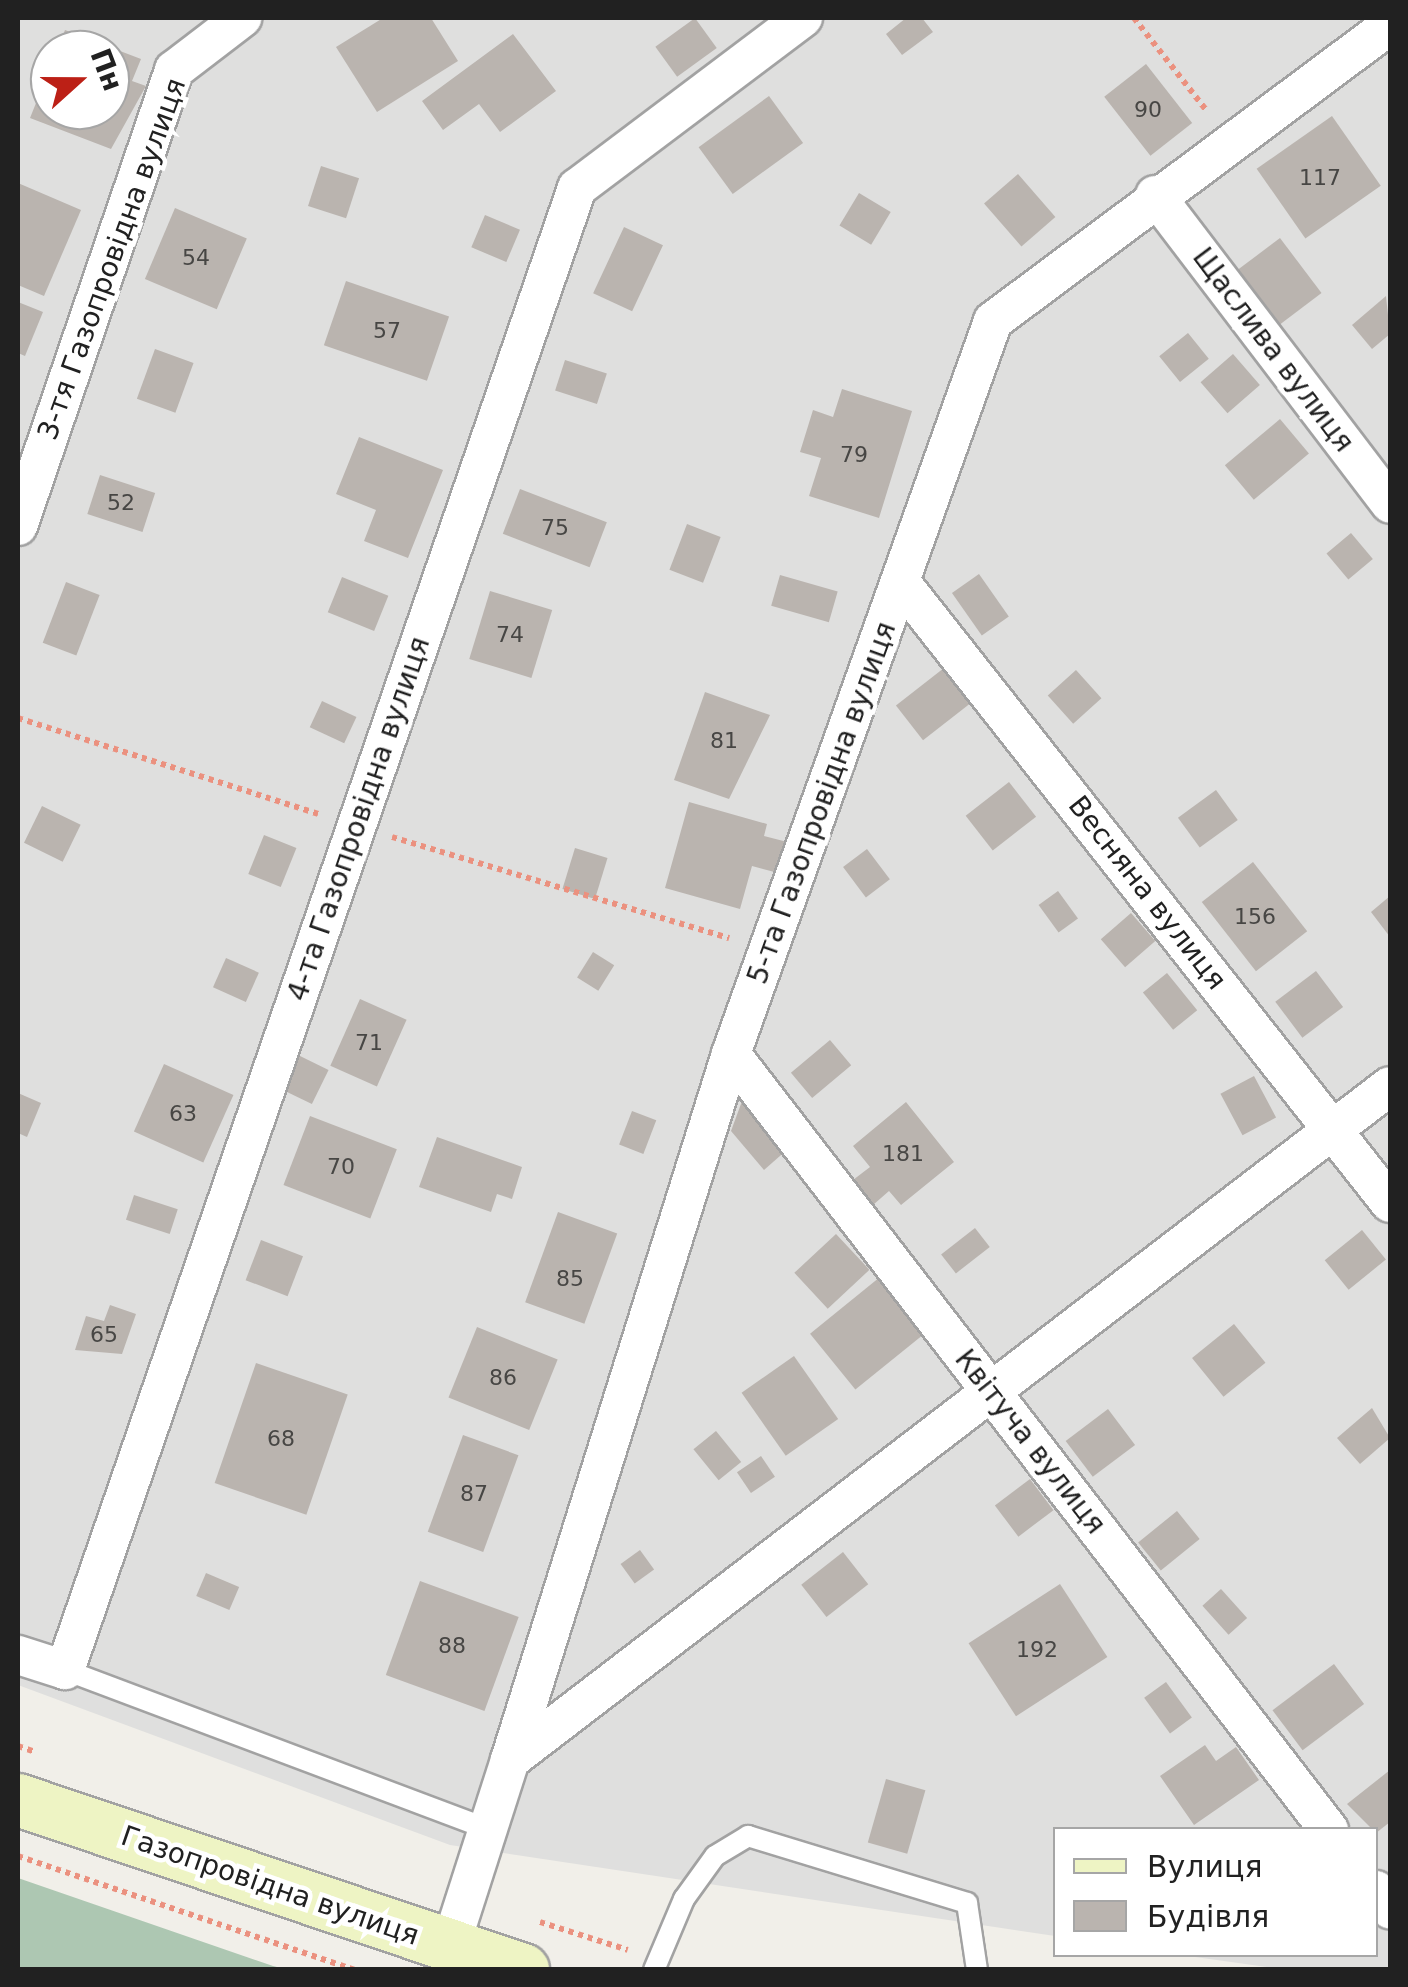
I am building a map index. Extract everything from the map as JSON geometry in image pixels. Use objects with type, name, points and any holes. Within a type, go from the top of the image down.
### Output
[{"type":"main road","name":"Газопровідна вулиця","points":[[18,1800],[523,1970]]},
{"type":"street","name":"3-тя Газопровідна вулиця","points":[[18,526],[174,70],[242,18]]},
{"type":"street","name":"4-та Газопровідна вулиця","points":[[65,1670],[577,188],[803,18]]},
{"type":"street","name":"5-та Газопровідна вулиця","points":[[450,1947],[731,1054],[993,321],[1155,195],[1390,25]]},
{"type":"street","name":"Щаслива вулиця","points":[[1155,195],[1390,504]]},
{"type":"street","name":"Весняна вулиця","points":[[902,584],[1390,1203]]},
{"type":"street","name":"Квітуча вулиця","points":[[731,1054],[1327,1827]]},
{"type":"street","points":[[510,1760],[1390,1086]]},
{"type":"street","points":[[18,1655],[65,1670]]},
{"type":"lane","points":[[65,1670],[486,1828]]},
{"type":"lane","points":[[654,1970],[684,1899],[716,1856],[748,1836],[967,1903],[977,1970]]},
{"type":"path","points":[[1134,18],[1229,140]]},
{"type":"path","points":[[18,1856],[355,1970]]},
{"type":"shaded area","points":[[18,18],[1390,18],[1390,1969],[1281,1969],[1195,1957],[1378,1957],[1378,1827],[1053,1827],[1053,1936],[450,1845],[18,1685]]},
{"type":"green space","points":[[18,1878],[273,1966],[285,1969],[18,1969]]},
{"type":"building","points":[[383,18],[431,18],[458,61],[377,112],[336,47]]},
{"type":"building","points":[[695,18],[717,48],[677,77],[655,47]]},
{"type":"building","points":[[906,18],[922,18],[933,32],[902,55],[886,34]]},
{"type":"building","points":[[513,34],[556,91],[500,132],[479,104],[443,130],[422,101]]},
{"type":"building","points":[[130,55],[141,59],[132,81],[146,86],[130,115]]},
{"type":"building","points":[[1146,64],[1192,123],[1150,156],[1104,97]]},
{"type":"building","points":[[769,96],[803,143],[733,194],[699,147]]},
{"type":"building","points":[[1332,116],[1381,186],[1305,238],[1257,169]]},
{"type":"building","points":[[61,130],[122,130],[111,149]]},
{"type":"building","points":[[321,166],[359,178],[346,218],[308,206]]},
{"type":"building","points":[[1018,174],[1055,217],[1021,247],[984,204]]},
{"type":"building","points":[[18,183],[81,210],[44,296],[18,285]]},
{"type":"building","points":[[859,193],[891,212],[871,245],[839,226]]},
{"type":"building","points":[[175,208],[247,238],[217,309],[145,279]]},
{"type":"building","points":[[485,215],[520,230],[506,262],[471,247]]},
{"type":"building","points":[[624,227],[663,245],[632,311],[593,293]]},
{"type":"building","points":[[1280,238],[1322,293],[1274,329],[1232,274]]},
{"type":"building","points":[[346,281],[449,316],[427,381],[324,345]]},
{"type":"building","points":[[1386,296],[1390,334],[1372,349],[1352,325]]},
{"type":"building","points":[[18,302],[43,312],[25,356],[18,353]]},
{"type":"building","points":[[1188,333],[1209,359],[1180,382],[1159,356]]},
{"type":"building","points":[[155,349],[194,363],[175,413],[137,399]]},
{"type":"building","points":[[1233,354],[1260,385],[1227,413],[1201,382]]},
{"type":"building","points":[[565,360],[607,374],[597,404],[555,390]]},
{"type":"building","points":[[842,389],[912,411],[879,518],[809,496],[821,458],[800,452],[813,410],[833,417]]},
{"type":"building","points":[[1280,419],[1309,453],[1254,500],[1225,465]]},
{"type":"building","points":[[359,437],[443,470],[408,558],[364,541],[376,510],[336,494]]},
{"type":"building","points":[[100,475],[155,493],[142,532],[87,514]]},
{"type":"building","points":[[520,489],[607,522],[590,567],[503,534]]},
{"type":"building","points":[[687,524],[721,537],[703,583],[669,570]]},
{"type":"building","points":[[1351,533],[1373,559],[1348,580],[1326,554]]},
{"type":"building","points":[[979,574],[1009,617],[982,636],[952,593]]},
{"type":"building","points":[[780,575],[838,592],[829,622],[771,606]]},
{"type":"building","points":[[342,577],[388,596],[374,631],[328,612]]},
{"type":"building","points":[[66,582],[100,595],[76,656],[43,643]]},
{"type":"building","points":[[490,591],[552,610],[531,678],[469,659]]},
{"type":"building","points":[[944,668],[971,703],[923,740],[896,706]]},
{"type":"building","points":[[1076,670],[1101,698],[1073,724],[1048,695]]},
{"type":"building","points":[[705,692],[770,715],[729,799],[674,780]]},
{"type":"building","points":[[322,701],[356,717],[344,743],[310,727]]},
{"type":"building","points":[[1009,782],[1036,817],[993,851],[966,816]]},
{"type":"building","points":[[1216,790],[1238,820],[1200,848],[1178,818]]},
{"type":"building","points":[[689,802],[767,824],[764,836],[795,844],[786,875],[752,866],[740,909],[665,888]]},
{"type":"building","points":[[42,806],[81,825],[63,862],[24,843]]},
{"type":"building","points":[[264,835],[296,848],[281,887],[248,874]]},
{"type":"building","points":[[575,848],[608,858],[595,899],[562,889]]},
{"type":"building","points":[[867,849],[890,879],[866,897],[843,867]]},
{"type":"building","points":[[1253,862],[1307,931],[1256,971],[1202,902]]},
{"type":"building","points":[[1058,891],[1078,919],[1059,933],[1039,905]]},
{"type":"building","points":[[1390,896],[1390,937],[1371,912]]},
{"type":"building","points":[[1131,913],[1155,941],[1125,967],[1101,939]]},
{"type":"building","points":[[593,952],[614,965],[598,991],[577,977]]},
{"type":"building","points":[[226,958],[259,973],[246,1002],[213,987]]},
{"type":"building","points":[[1316,971],[1343,1007],[1302,1038],[1275,1002]]},
{"type":"building","points":[[1167,973],[1197,1010],[1173,1030],[1143,993]]},
{"type":"building","points":[[360,999],[407,1020],[377,1086],[330,1066]]},
{"type":"building","points":[[830,1040],[851,1065],[812,1098],[791,1073]]},
{"type":"building","points":[[298,1055],[329,1070],[312,1104],[281,1089]]},
{"type":"building","points":[[164,1064],[233,1095],[203,1163],[134,1132]]},
{"type":"building","points":[[1254,1076],[1276,1117],[1243,1135],[1220,1094]]},
{"type":"building","points":[[18,1093],[41,1103],[27,1137],[18,1133]]},
{"type":"building","points":[[745,1093],[789,1148],[764,1170],[731,1131]]},
{"type":"building","points":[[906,1102],[954,1162],[901,1205],[889,1191],[873,1205],[853,1180],[870,1167],[853,1146]]},
{"type":"building","points":[[632,1111],[656,1120],[643,1154],[619,1145]]},
{"type":"building","points":[[310,1116],[397,1149],[370,1218],[283,1185]]},
{"type":"building","points":[[437,1137],[522,1167],[512,1199],[497,1194],[491,1212],[419,1187]]},
{"type":"building","points":[[134,1195],[178,1209],[170,1234],[126,1220]]},
{"type":"building","points":[[558,1212],[617,1234],[584,1324],[525,1302]]},
{"type":"building","points":[[975,1228],[990,1247],[956,1273],[941,1254]]},
{"type":"building","points":[[1362,1230],[1386,1260],[1349,1290],[1325,1260]]},
{"type":"building","points":[[836,1234],[869,1270],[828,1309],[794,1273]]},
{"type":"building","points":[[261,1240],[303,1256],[288,1296],[246,1280]]},
{"type":"building","points":[[880,1277],[925,1333],[855,1390],[810,1334]]},
{"type":"building","points":[[110,1305],[136,1314],[122,1354],[75,1350],[86,1316],[104,1321]]},
{"type":"building","points":[[1234,1324],[1265,1363],[1224,1397],[1192,1358]]},
{"type":"building","points":[[477,1327],[558,1360],[529,1430],[449,1397]]},
{"type":"building","points":[[794,1356],[838,1419],[786,1456],[742,1393]]},
{"type":"building","points":[[256,1363],[348,1395],[306,1515],[215,1483]]},
{"type":"building","points":[[1372,1408],[1390,1438],[1360,1464],[1337,1438]]},
{"type":"building","points":[[1108,1409],[1135,1445],[1093,1477],[1066,1441]]},
{"type":"building","points":[[716,1431],[741,1462],[719,1480],[693,1449]]},
{"type":"building","points":[[463,1435],[518,1455],[483,1552],[428,1532]]},
{"type":"building","points":[[761,1456],[775,1477],[751,1493],[737,1472]]},
{"type":"building","points":[[1030,1479],[1053,1510],[1018,1537],[995,1505]]},
{"type":"building","points":[[1177,1511],[1200,1539],[1161,1570],[1138,1542]]},
{"type":"building","points":[[640,1550],[654,1569],[635,1584],[621,1564]]},
{"type":"building","points":[[843,1552],[868,1584],[826,1617],[801,1585]]},
{"type":"building","points":[[206,1573],[239,1587],[229,1610],[196,1596]]},
{"type":"building","points":[[420,1581],[519,1617],[484,1711],[386,1675]]},
{"type":"building","points":[[1060,1584],[1107,1657],[1016,1716],[969,1643]]},
{"type":"building","points":[[1221,1589],[1247,1618],[1229,1635],[1202,1606]]},
{"type":"building","points":[[1334,1664],[1364,1704],[1303,1750],[1273,1710]]},
{"type":"building","points":[[1166,1682],[1192,1718],[1170,1733],[1144,1698]]},
{"type":"building","points":[[1205,1745],[1216,1761],[1236,1747],[1259,1780],[1194,1825],[1160,1776]]},
{"type":"building","points":[[1390,1770],[1390,1822],[1378,1831],[1378,1827],[1370,1827],[1347,1804]]},
{"type":"building","points":[[886,1779],[925,1790],[907,1854],[868,1842]]}]
